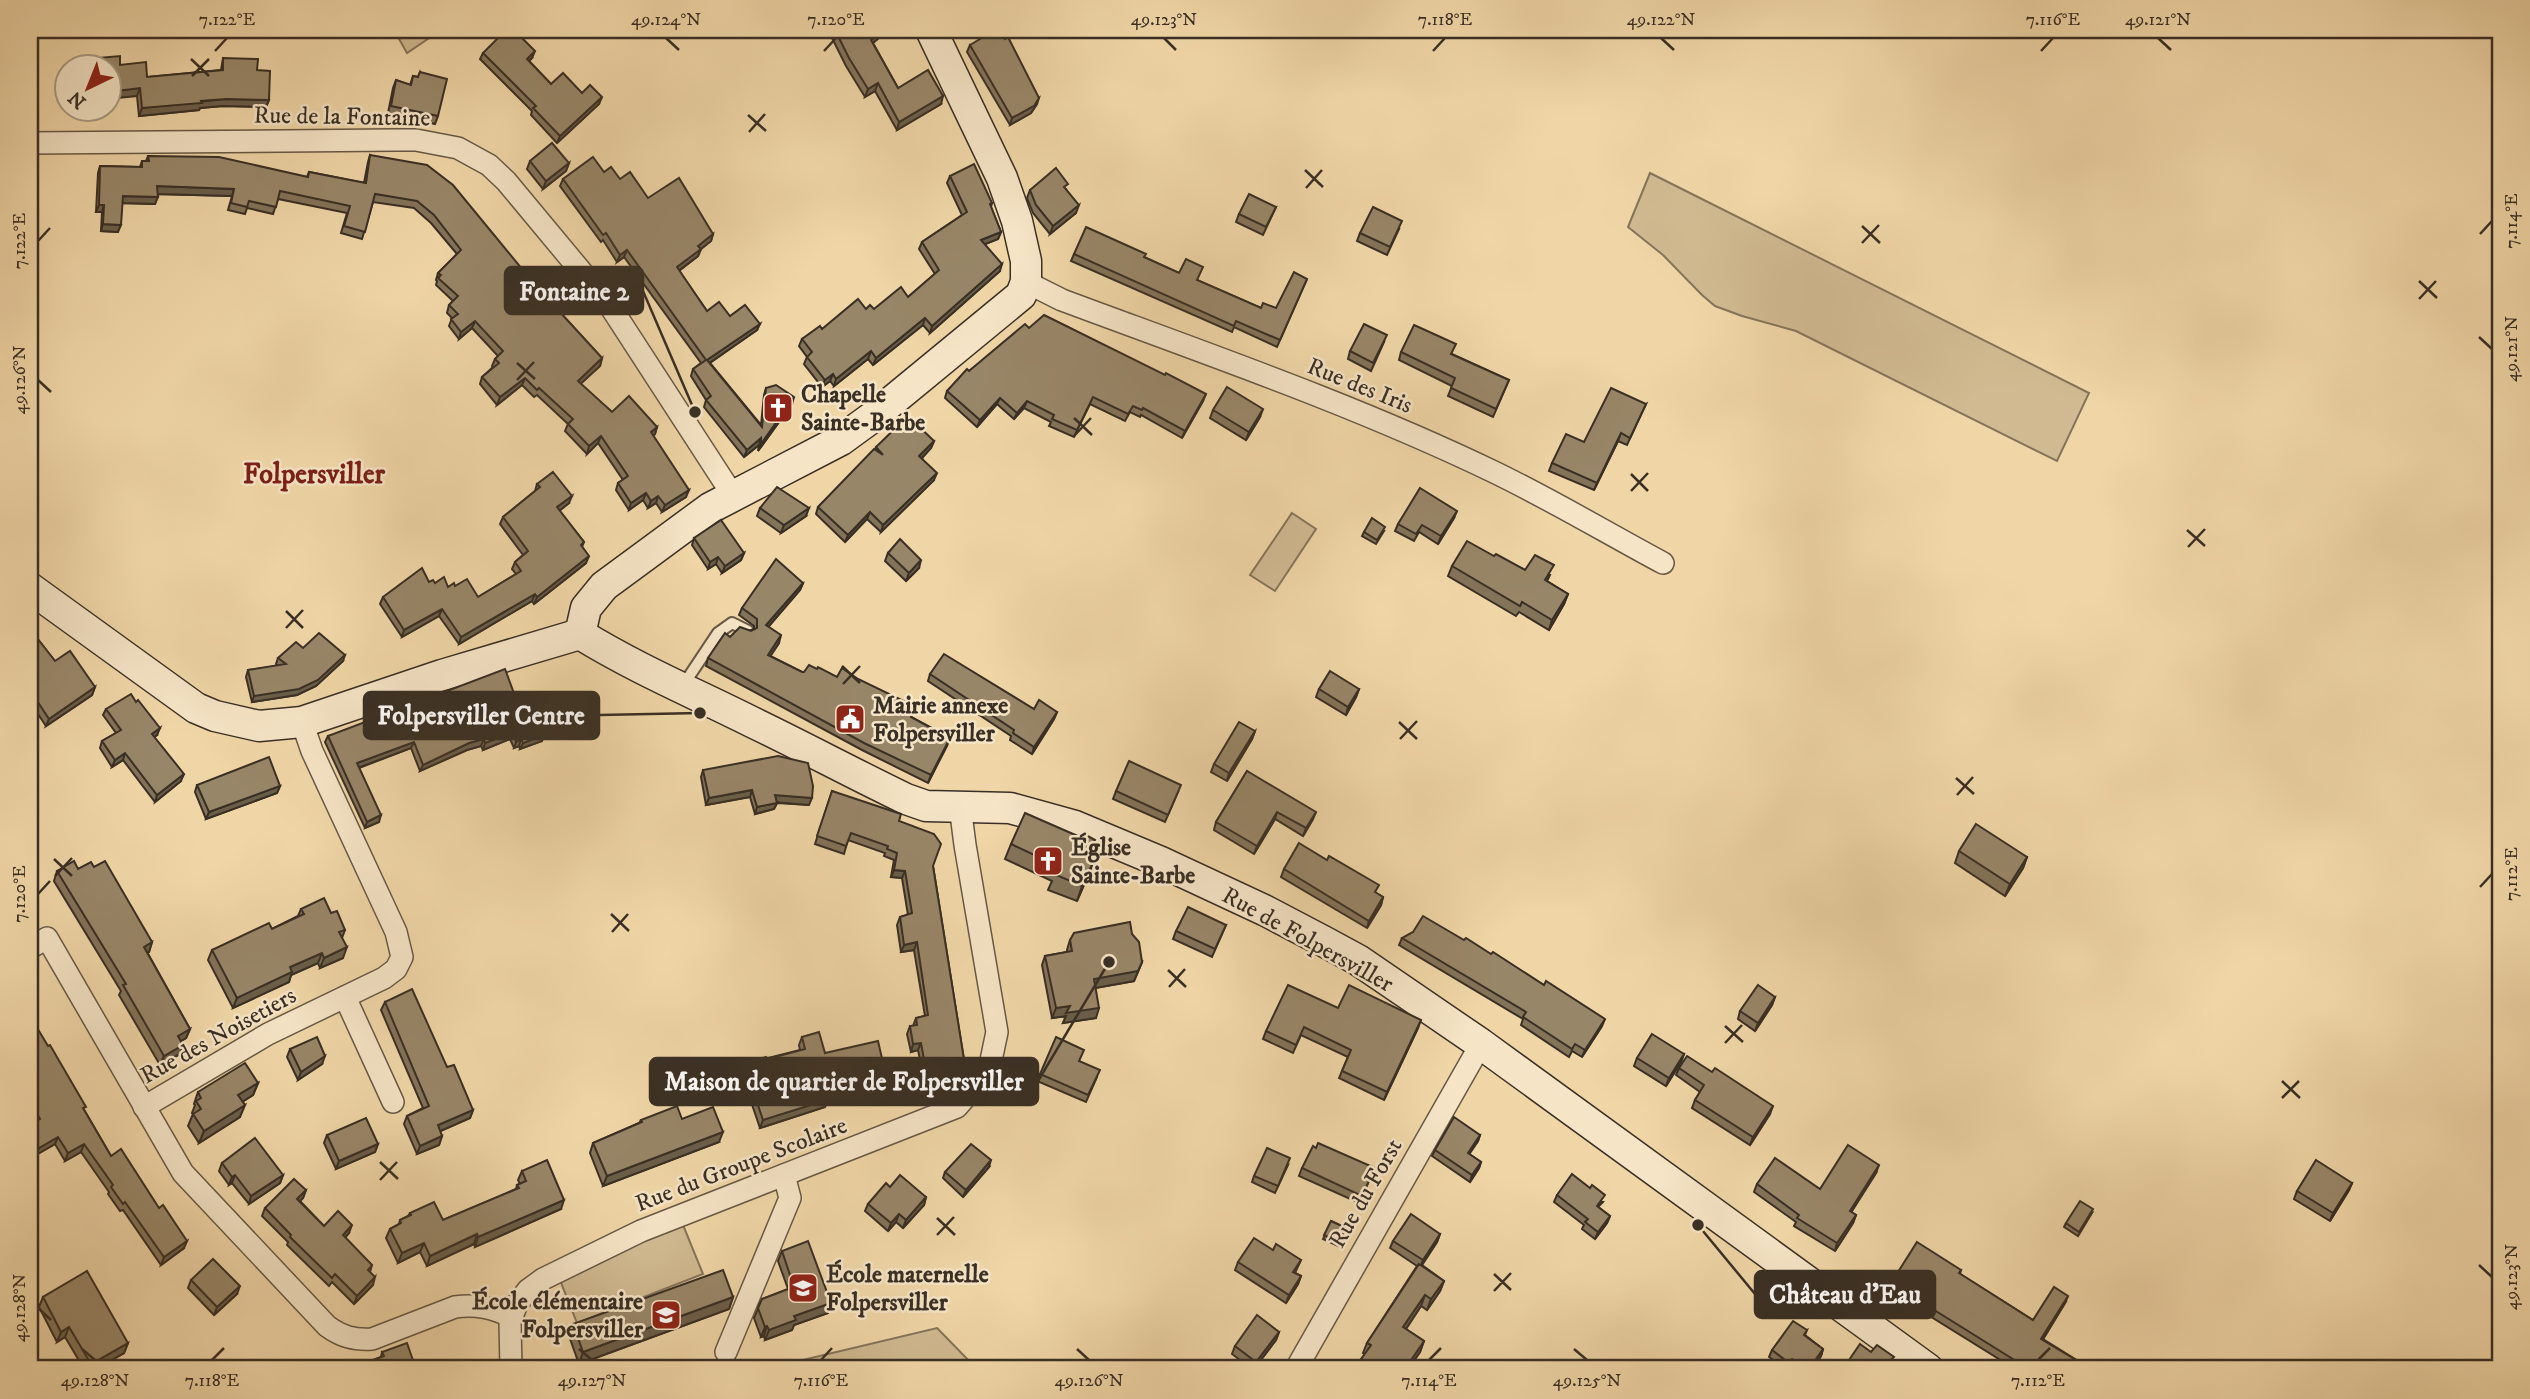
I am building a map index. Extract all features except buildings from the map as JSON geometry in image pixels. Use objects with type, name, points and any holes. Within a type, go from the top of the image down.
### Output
[{"type":"street","points":[[30,588],[196,708],[215,716],[259,726],[302,722],[442,675],[580,634],[586,608],[604,586],[700,514],[841,440],[1021,295],[1026,282],[1024,246],[1002,178],[931,30]]},
{"type":"street","name":"Rue de la Fontaine","points":[[30,143],[396,139],[458,148],[473,154],[506,180],[610,306],[732,495]]},
{"type":"street","name":"Rue des Iris","points":[[1026,282],[1062,300],[1325,398],[1414,436],[1496,473],[1662,563]]},
{"type":"street","name":"Rue de Folpersviller","points":[[580,634],[681,689],[750,720],[906,799],[926,806],[1010,808],[1074,826],[1161,862],[1266,911],[1347,954],[1481,1044],[1928,1369]]},
{"type":"street","name":"Rue des Noisetiers","points":[[302,722],[312,751],[396,932],[402,957],[396,969],[384,978],[268,1034],[144,1107],[192,1184],[327,1326],[337,1333],[358,1340],[372,1339],[455,1307],[467,1305],[491,1308],[512,1317]]},
{"type":"street","name":"Rue du Groupe Scolaire","points":[[512,1317],[517,1304],[528,1290],[543,1279],[641,1231],[957,1107],[989,1070],[998,1032],[960,806]]},
{"type":"street","points":[[30,948],[47,938],[144,1107]]},
{"type":"street","points":[[345,997],[394,1102]]},
{"type":"street","name":"Rue du Forst","points":[[1296,1369],[1481,1044]]},
{"type":"street","points":[[726,1352],[789,1198],[784,1175]]},
{"type":"street","points":[[511,1369],[512,1317]]},
{"type":"lane","points":[[681,689],[718,633],[732,623],[748,631]]},
{"type":"shaded area","points":[[394,30],[441,30],[407,53]]},
{"type":"shaded area","points":[[1650,173],[2089,393],[2057,461],[1796,331],[1715,306],[1663,255],[1628,227]]},
{"type":"shaded area","points":[[1292,513],[1316,529],[1275,591],[1250,575]]},
{"type":"shaded area","points":[[683,1225],[703,1274],[577,1323],[558,1275]]},
{"type":"shaded area","points":[[937,1328],[977,1369],[765,1369]]},
{"type":"place","name":"Chapelle Sainte-Barbe","points":[[778,408]]},
{"type":"place","name":"Fontaine 2","points":[[695,412]]},
{"type":"place","name":"Folpersviller Centre","points":[[700,713]]},
{"type":"place","name":"Mairie annexe Folpersviller","points":[[850,719]]},
{"type":"place","name":"Église Sainte-Barbe","points":[[1048,861]]},
{"type":"place","name":"Maison de quartier de Folpersviller","points":[[1109,962]]},
{"type":"place","name":"Château d'Eau","points":[[1698,1225]]},
{"type":"place","name":"École maternelle Folpersviller","points":[[803,1288]]},
{"type":"place","name":"École élémentaire Folpersviller","points":[[666,1315]]},
{"type":"district","name":"Folpersviller","points":[[314,473]]}]
